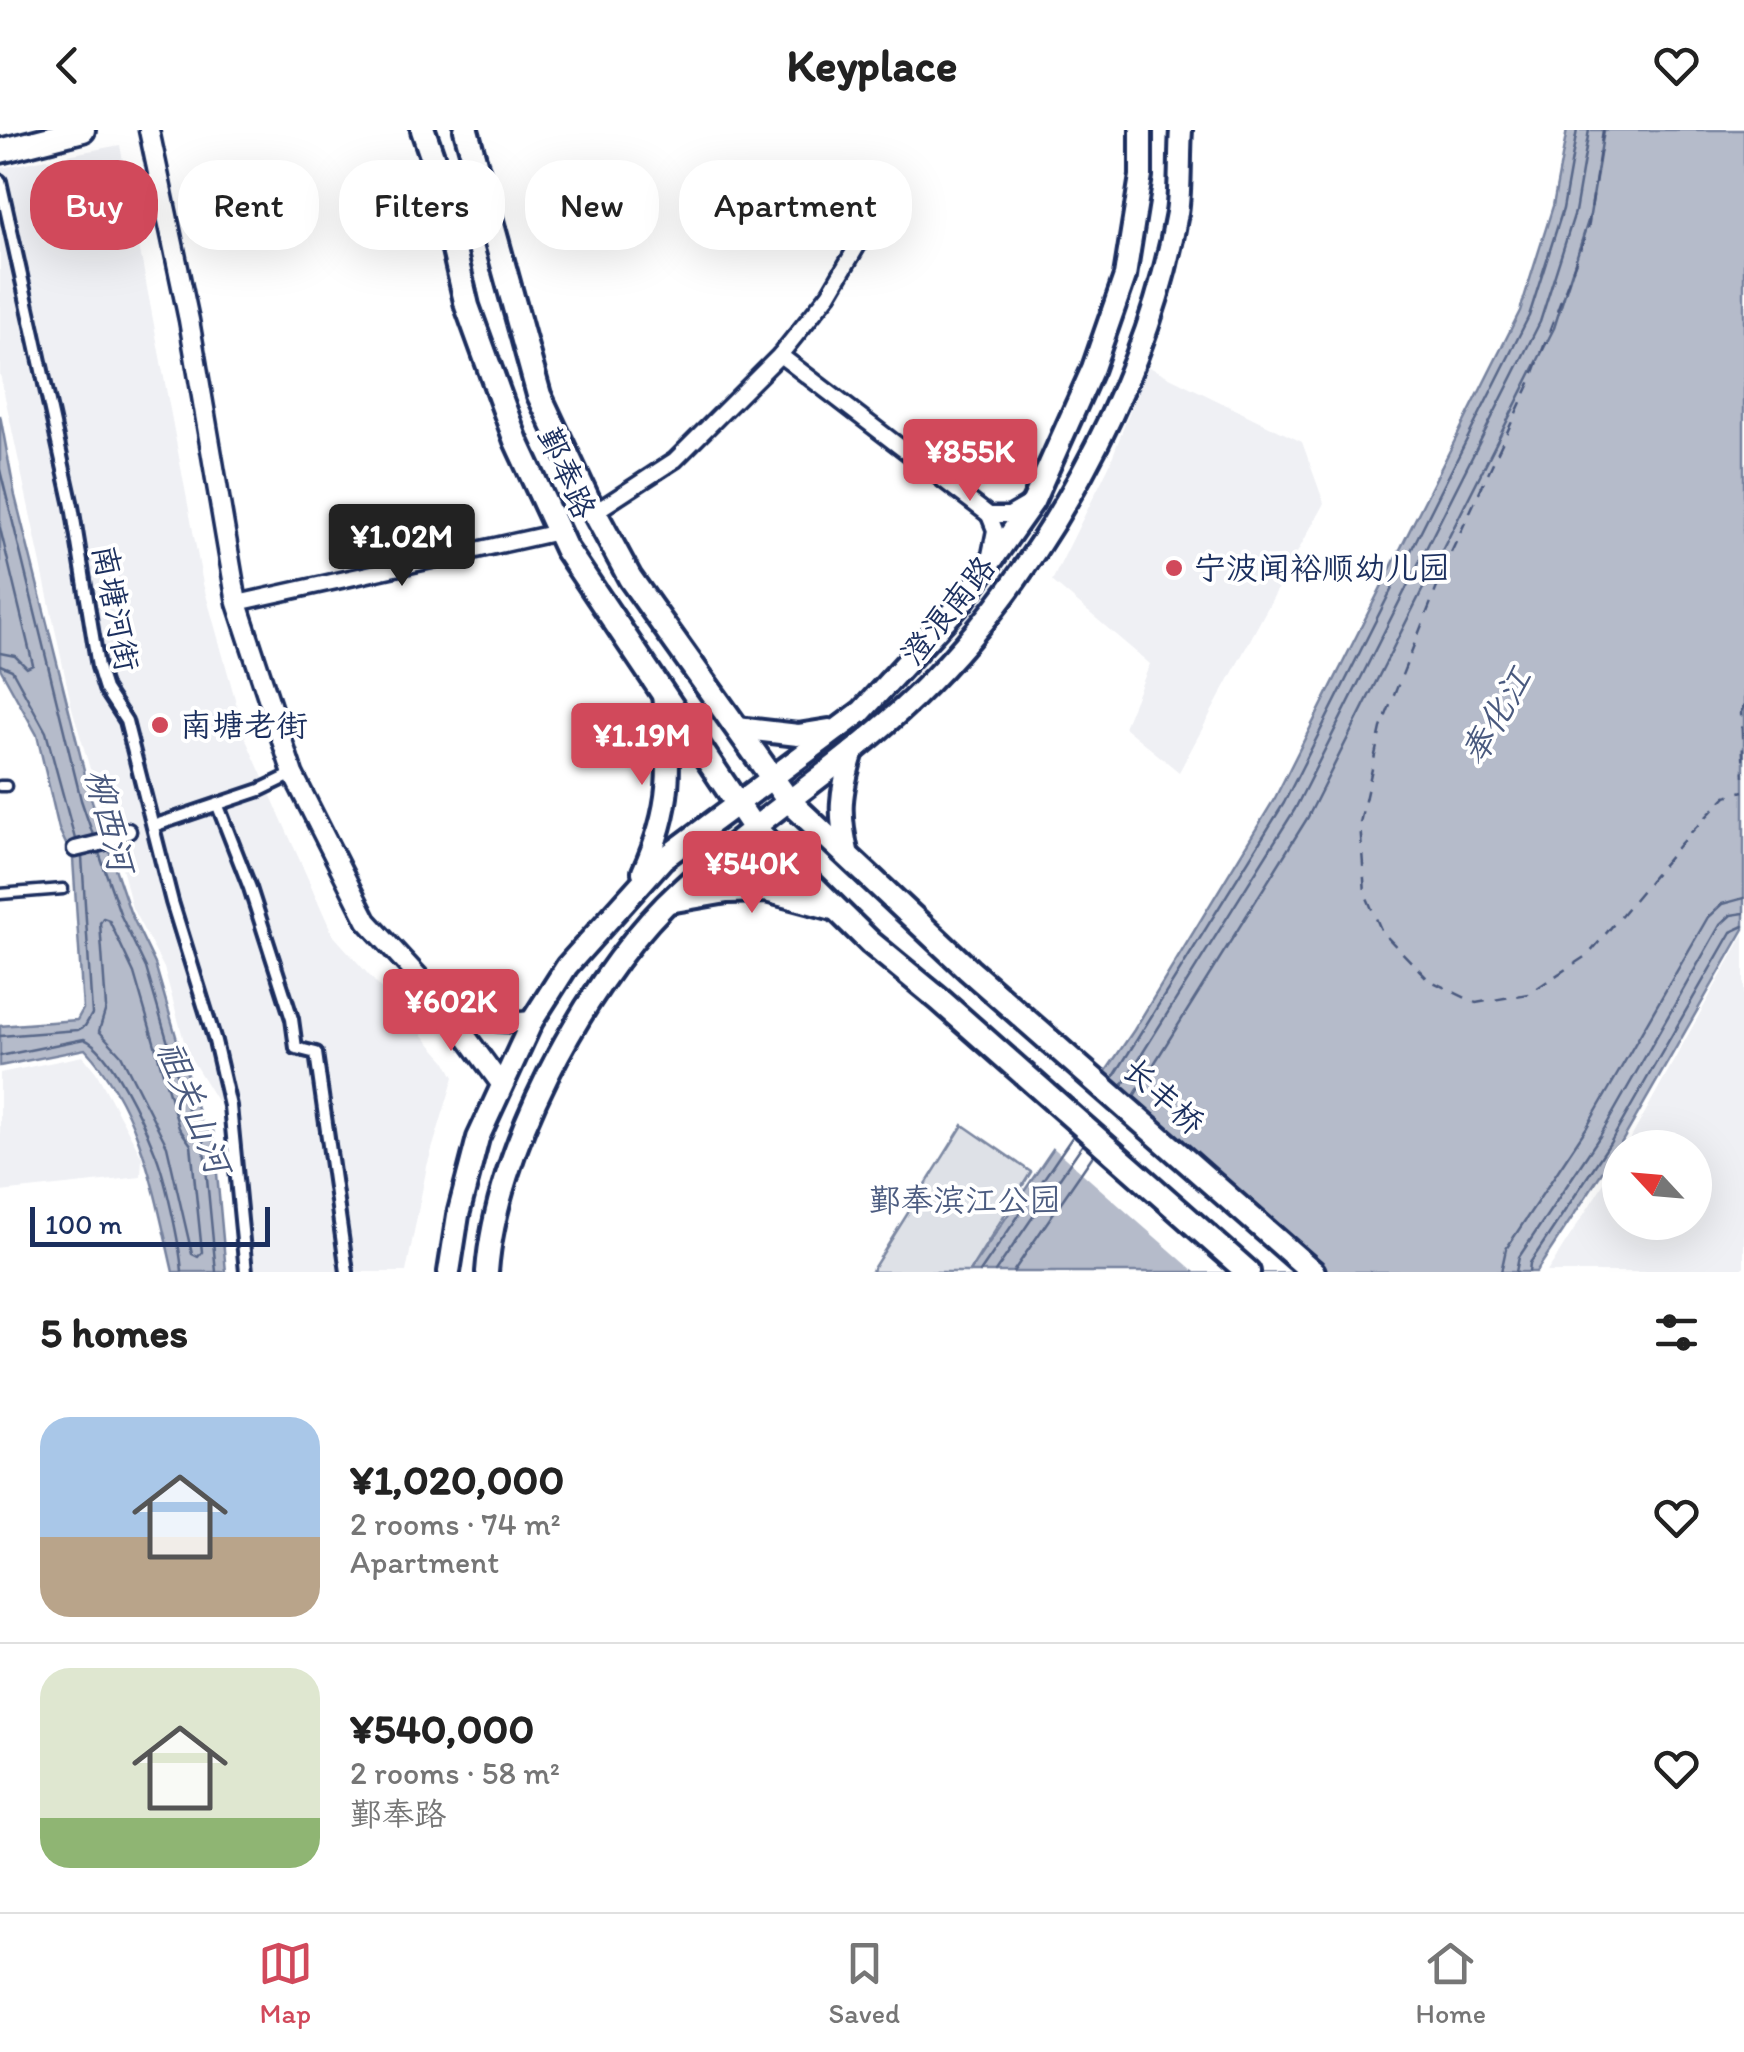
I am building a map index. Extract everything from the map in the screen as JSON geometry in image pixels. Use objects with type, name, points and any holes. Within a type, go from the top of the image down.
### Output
[{"type":"main road","points":[[0,151],[83,130]]},
{"type":"main road","name":"鄞奉路","points":[[423,130],[468,306],[516,442],[566,549],[754,827],[870,943],[1248,1272]]},
{"type":"main road","name":"鄞奉路","points":[[466,130],[539,395],[595,512],[630,578],[771,777],[788,800],[848,856]]},
{"type":"main road","name":"澄浪南路","points":[[771,777],[862,710],[963,601],[1033,502],[1093,368],[1125,276],[1141,176],[1141,130]]},
{"type":"main road","name":"澄浪南路","points":[[788,800],[916,696],[1000,600],[1066,498],[1113,414],[1154,310],[1177,210],[1180,130]]},
{"type":"main road","points":[[638,884],[666,812],[670,759],[663,694]]},
{"type":"main road","points":[[737,728],[798,735],[836,729]]},
{"type":"main road","points":[[848,856],[839,819],[841,788],[853,750]]},
{"type":"main road","points":[[450,1272],[458,1215],[478,1138],[532,1021],[566,966],[663,860],[771,777]]},
{"type":"main road","points":[[487,1272],[512,1158],[556,1056],[634,939],[667,903],[788,800]]},
{"type":"main road","name":"长丰桥","points":[[848,856],[970,970],[1314,1272]]},
{"type":"main road","points":[[667,903],[728,892],[766,891],[837,910]]},
{"type":"street","points":[[149,130],[189,320],[237,604],[293,774],[367,922],[438,998],[501,1084]]},
{"type":"street","name":"南塘河街","points":[[0,181],[69,489],[98,666],[105,689],[126,721],[230,1106],[246,1272]]},
{"type":"street","points":[[595,512],[675,460],[780,355],[829,294],[855,250]]},
{"type":"street","points":[[780,355],[989,516],[995,530],[988,564]]},
{"type":"street","points":[[989,516],[1009,515],[1033,502]]},
{"type":"street","points":[[237,604],[558,532]]},
{"type":"street","points":[[153,826],[218,806],[293,774]]},
{"type":"street","points":[[218,806],[292,1019],[296,1048],[316,1054],[347,1272]]},
{"type":"street","points":[[75,849],[128,831]]},
{"type":"street","points":[[438,998],[486,1020],[506,1024],[532,1021]]},
{"type":"lane","points":[[0,894],[63,889]]},
{"type":"shaded area","name":"南塘老街","points":[[120,145],[123,160],[42,160]]},
{"type":"shaded area","name":"南塘老街","points":[[30,162],[30,250],[140,250],[203,584],[247,742],[333,935],[445,1060],[454,1077],[427,1166],[406,1272],[239,1272],[228,1167],[234,1157],[227,1109],[219,1104],[187,1052],[164,968],[132,908],[72,708],[0,374],[0,168]]},
{"type":"shaded area","name":"宁波闻裕顺幼儿园","points":[[1147,366],[1302,442],[1324,503],[1179,772],[1124,727],[1150,664],[1052,581],[1109,466]]},
{"type":"shaded area","points":[[1744,934],[1741,1272],[1547,1272],[1602,1186],[1602,1240],[1712,1240],[1712,1130],[1635,1130]]},
{"type":"shaded area","points":[[83,1056],[96,1072],[142,1157],[141,1177],[0,1192],[0,1073]]},
{"type":"green space","name":"鄞奉滨江公园","points":[[963,1125],[1031,1172],[969,1272],[871,1272]]},
{"type":"water","name":"奉化江","points":[[1567,130],[1744,130],[1744,929],[1629,1130],[1602,1130],[1602,1172],[1536,1272],[969,1272],[1134,1030],[1275,798],[1520,311],[1553,206]]},
{"type":"water","name":"祖关山河","points":[[0,415],[15,496],[91,798],[130,912],[155,964],[201,1122],[213,1130],[226,1272],[173,1272],[152,1183],[133,1126],[120,1098],[85,1049],[0,1066],[0,1026],[77,1020],[83,1009],[73,859],[59,829],[37,735],[0,668]]},
{"type":"pier","points":[[1100,1070],[1331,1272],[1195,1272],[1049,1144]]},
{"type":"ferry route","points":[[1603,130],[1588,229],[1530,383],[1449,557],[1381,728],[1360,823],[1365,893],[1382,932],[1429,980],[1476,1003],[1528,994],[1589,954],[1681,843],[1726,796],[1744,791]]},
{"type":"ferry route","points":[[1744,705],[1744,777]]},
{"type":"place","name":"宁波闻裕顺幼儿园","points":[[1174,568]]},
{"type":"place","name":"南塘老街","points":[[160,725]]},
{"type":"water label","name":"柳西河","points":[[110,820]]}]
